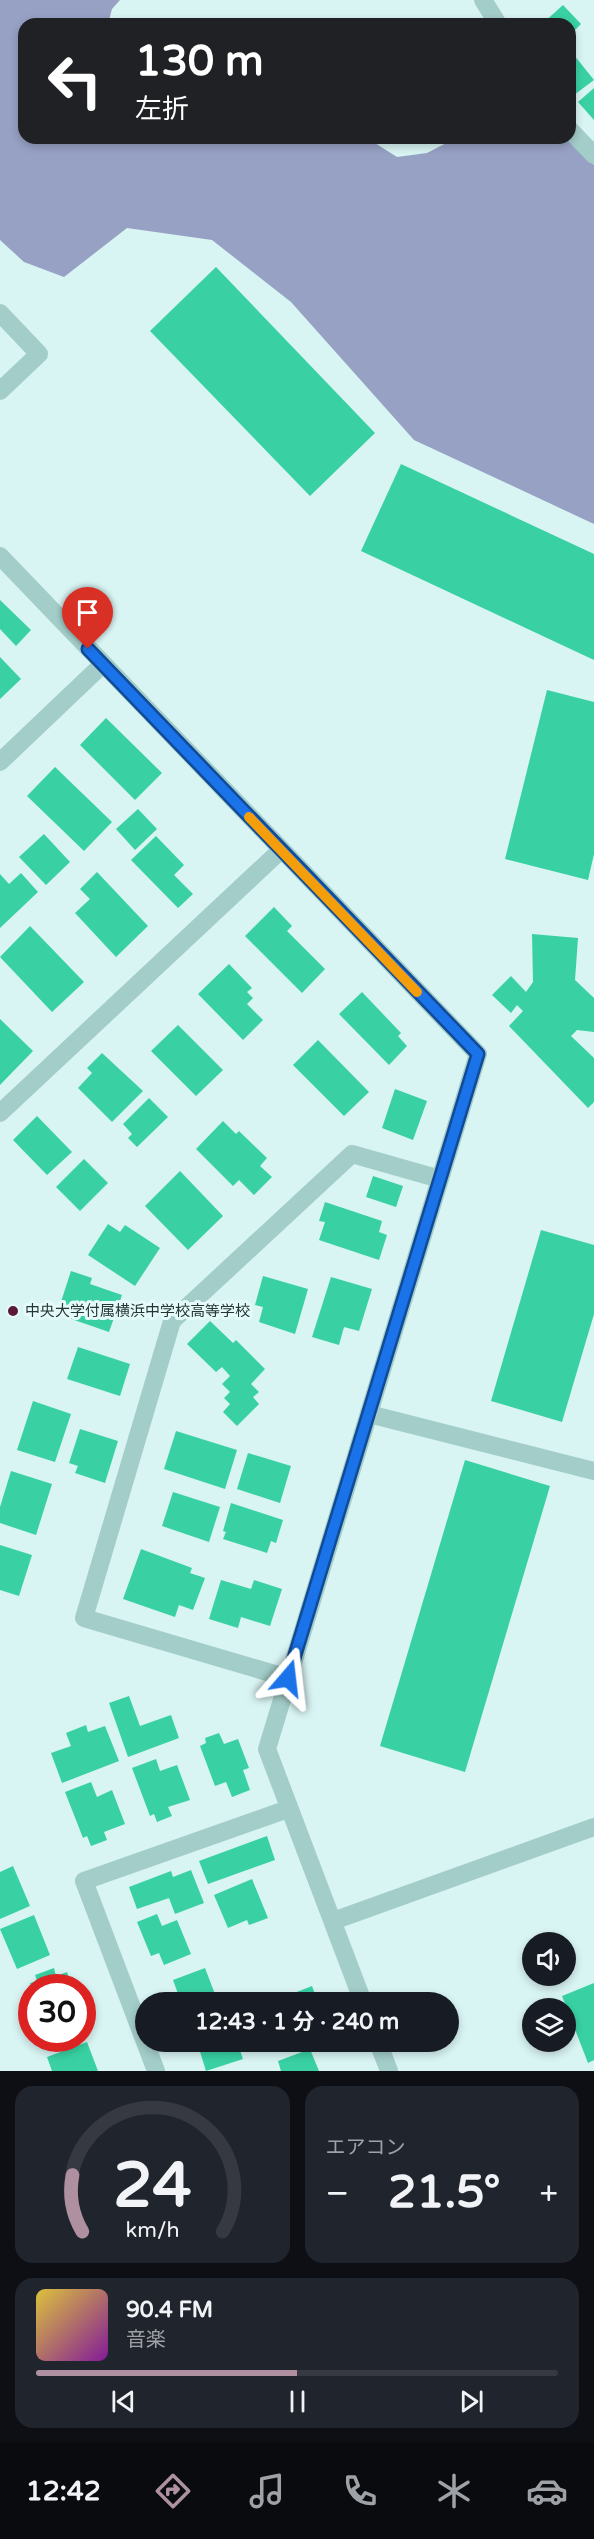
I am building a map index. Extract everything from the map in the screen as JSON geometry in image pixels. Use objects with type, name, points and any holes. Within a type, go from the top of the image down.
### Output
[{"type":"street","points":[[483,0],[494,18]]},
{"type":"street","points":[[576,136],[594,155]]},
{"type":"street","points":[[0,312],[39,354],[0,392]]},
{"type":"street","points":[[0,556],[478,1054],[267,1749],[359,1992]]},
{"type":"street","points":[[0,762],[103,664]]},
{"type":"street","points":[[0,1113],[281,850]]},
{"type":"street","points":[[288,1678],[84,1618],[172,1321],[352,1154],[440,1179]]},
{"type":"street","points":[[369,1413],[594,1471]]},
{"type":"street","points":[[156,2071],[84,1881],[288,1809]]},
{"type":"street","points":[[333,1921],[594,1827]]},
{"type":"street","points":[[382,2052],[389,2071]]},
{"type":"shaded area","points":[[0,0],[120,0],[112,9],[110,18],[18,18],[18,144],[376,144],[397,157],[427,153],[444,144],[574,144],[594,165],[594,524],[414,440],[291,302],[212,240],[127,228],[64,277],[24,262],[0,240]]},
{"type":"building","points":[[563,5],[575,18],[549,18]]},
{"type":"building","points":[[576,19],[581,24],[576,29]]},
{"type":"building","points":[[576,58],[594,80],[576,94]]},
{"type":"building","points":[[594,88],[594,120],[578,102]]},
{"type":"building","points":[[216,267],[375,433],[310,496],[150,331]]},
{"type":"building","points":[[401,464],[594,554],[594,660],[361,551]]},
{"type":"building","points":[[0,600],[31,630],[16,646],[0,629]]},
{"type":"building","points":[[0,657],[21,679],[0,699]]},
{"type":"building","points":[[547,690],[594,702],[594,854],[588,880],[505,859]]},
{"type":"building","points":[[106,718],[162,773],[135,800],[80,745]]},
{"type":"building","points":[[55,767],[112,822],[84,851],[27,796]]},
{"type":"building","points":[[138,809],[157,829],[135,850],[116,829]]},
{"type":"building","points":[[44,834],[70,862],[46,885],[19,857]]},
{"type":"building","points":[[156,836],[184,865],[174,875],[193,894],[178,908],[131,860]]},
{"type":"building","points":[[97,872],[148,926],[116,957],[75,913],[90,899],[80,889]]},
{"type":"building","points":[[21,873],[38,892],[0,928],[0,874],[9,884]]},
{"type":"building","points":[[274,907],[292,926],[287,931],[325,969],[302,993],[245,936]]},
{"type":"building","points":[[30,926],[84,982],[52,1012],[0,957]]},
{"type":"building","points":[[532,934],[578,938],[575,980],[594,998],[594,1032],[577,1030],[571,1036],[594,1058],[594,1102],[588,1108],[509,1026],[523,1011],[517,1005],[511,1013],[492,995],[511,976],[526,992],[533,982]]},
{"type":"building","points":[[229,964],[252,988],[247,992],[253,998],[247,1004],[263,1020],[243,1040],[198,994]]},
{"type":"building","points":[[362,992],[401,1033],[398,1036],[407,1046],[389,1065],[339,1014]]},
{"type":"building","points":[[0,1019],[33,1051],[0,1085]]},
{"type":"building","points":[[178,1025],[223,1070],[196,1096],[151,1051]]},
{"type":"building","points":[[318,1040],[369,1092],[344,1116],[293,1065]]},
{"type":"building","points":[[102,1053],[143,1091],[112,1122],[78,1088],[92,1073],[87,1068]]},
{"type":"building","points":[[395,1089],[427,1101],[413,1140],[382,1128]]},
{"type":"building","points":[[149,1098],[168,1117],[137,1147],[128,1138],[132,1134],[123,1124]]},
{"type":"building","points":[[37,1116],[72,1152],[47,1175],[13,1140]]},
{"type":"building","points":[[223,1121],[236,1134],[239,1131],[267,1158],[260,1166],[272,1177],[254,1195],[239,1180],[233,1186],[196,1149]]},
{"type":"building","points":[[84,1159],[108,1183],[80,1211],[56,1187]]},
{"type":"building","points":[[180,1171],[223,1216],[188,1250],[145,1206]]},
{"type":"building","points":[[373,1176],[403,1186],[396,1207],[366,1197]]},
{"type":"building","points":[[325,1202],[382,1221],[379,1232],[387,1235],[379,1260],[319,1240],[325,1222],[319,1221]]},
{"type":"building","points":[[108,1224],[120,1232],[125,1225],[160,1248],[135,1286],[88,1255]]},
{"type":"building","points":[[541,1230],[594,1245],[594,1314],[562,1422],[491,1401]]},
{"type":"building","points":[[71,1271],[92,1278],[90,1284],[122,1295],[109,1332],[57,1314]]},
{"type":"building","points":[[263,1276],[308,1289],[295,1334],[259,1322],[263,1307],[255,1305]]},
{"type":"building","points":[[331,1277],[372,1289],[359,1331],[344,1327],[339,1345],[312,1337]]},
{"type":"building","points":[[210,1321],[233,1343],[236,1340],[265,1369],[251,1384],[259,1392],[253,1397],[259,1404],[237,1426],[223,1412],[230,1404],[224,1398],[230,1392],[222,1384],[230,1376],[222,1367],[216,1372],[187,1344]]},
{"type":"building","points":[[78,1347],[130,1364],[120,1396],[67,1379]]},
{"type":"building","points":[[33,1401],[71,1414],[55,1462],[17,1450]]},
{"type":"building","points":[[80,1429],[118,1441],[105,1483],[75,1473],[78,1466],[69,1463]]},
{"type":"building","points":[[176,1431],[237,1450],[225,1489],[164,1469]]},
{"type":"building","points":[[248,1453],[291,1466],[280,1503],[237,1489]]},
{"type":"building","points":[[465,1460],[550,1486],[465,1772],[380,1746]]},
{"type":"building","points":[[11,1471],[52,1484],[36,1535],[0,1523],[0,1507]]},
{"type":"building","points":[[173,1492],[220,1507],[209,1542],[162,1526]]},
{"type":"building","points":[[231,1503],[283,1520],[276,1543],[271,1541],[267,1553],[223,1539]]},
{"type":"building","points":[[0,1545],[32,1555],[19,1596],[0,1590]]},
{"type":"building","points":[[141,1549],[192,1568],[190,1573],[205,1578],[193,1610],[179,1605],[175,1617],[123,1599]]},
{"type":"building","points":[[221,1580],[251,1589],[254,1580],[282,1589],[270,1626],[241,1617],[238,1628],[209,1619]]},
{"type":"building","points":[[129,1696],[140,1726],[171,1715],[179,1738],[128,1757],[109,1703]]},
{"type":"building","points":[[86,1725],[88,1732],[105,1726],[119,1761],[62,1783],[51,1753],[71,1746],[66,1733]]},
{"type":"building","points":[[219,1733],[224,1744],[238,1739],[249,1768],[243,1770],[250,1790],[232,1797],[226,1782],[215,1786],[200,1746],[206,1743],[205,1738]]},
{"type":"building","points":[[156,1759],[160,1771],[177,1765],[190,1800],[168,1807],[172,1816],[157,1822],[154,1814],[150,1816],[132,1768]]},
{"type":"building","points":[[91,1782],[97,1797],[112,1790],[125,1824],[104,1832],[107,1840],[91,1846],[87,1836],[83,1838],[65,1792]]},
{"type":"building","points":[[267,1836],[275,1860],[208,1884],[199,1861]]},
{"type":"building","points":[[13,1866],[30,1906],[0,1919],[0,1872]]},
{"type":"building","points":[[191,1870],[204,1903],[175,1914],[169,1898],[137,1909],[129,1887],[171,1871],[173,1877]]},
{"type":"building","points":[[252,1879],[268,1918],[249,1925],[247,1920],[228,1928],[214,1895]]},
{"type":"building","points":[[157,1914],[162,1926],[177,1920],[191,1954],[164,1965],[159,1953],[151,1956],[137,1922]]},
{"type":"building","points":[[34,1915],[50,1955],[17,1969],[0,1929]]},
{"type":"building","points":[[54,1968],[56,1974],[38,1974]]},
{"type":"building","points":[[205,1968],[214,1992],[177,1992],[173,1980]]},
{"type":"building","points":[[594,1983],[594,2060],[588,2063],[576,2032],[576,1998],[563,1998],[562,1996]]},
{"type":"building","points":[[312,1986],[314,1992],[297,1992]]},
{"type":"building","points":[[60,2052],[91,2052],[98,2071],[52,2071],[47,2057]]},
{"type":"building","points":[[200,2052],[241,2052],[243,2059],[206,2071]]},
{"type":"building","points":[[302,2052],[311,2052],[319,2071],[281,2071],[278,2061]]},
{"type":"slow traffic","points":[[249,817],[417,992]]},
{"type":"place","name":"中央大学付属横浜中学校高等学校","points":[[13,1311]]},
{"type":"route","points":[[88,649],[478,1054],[288,1678]]}]
